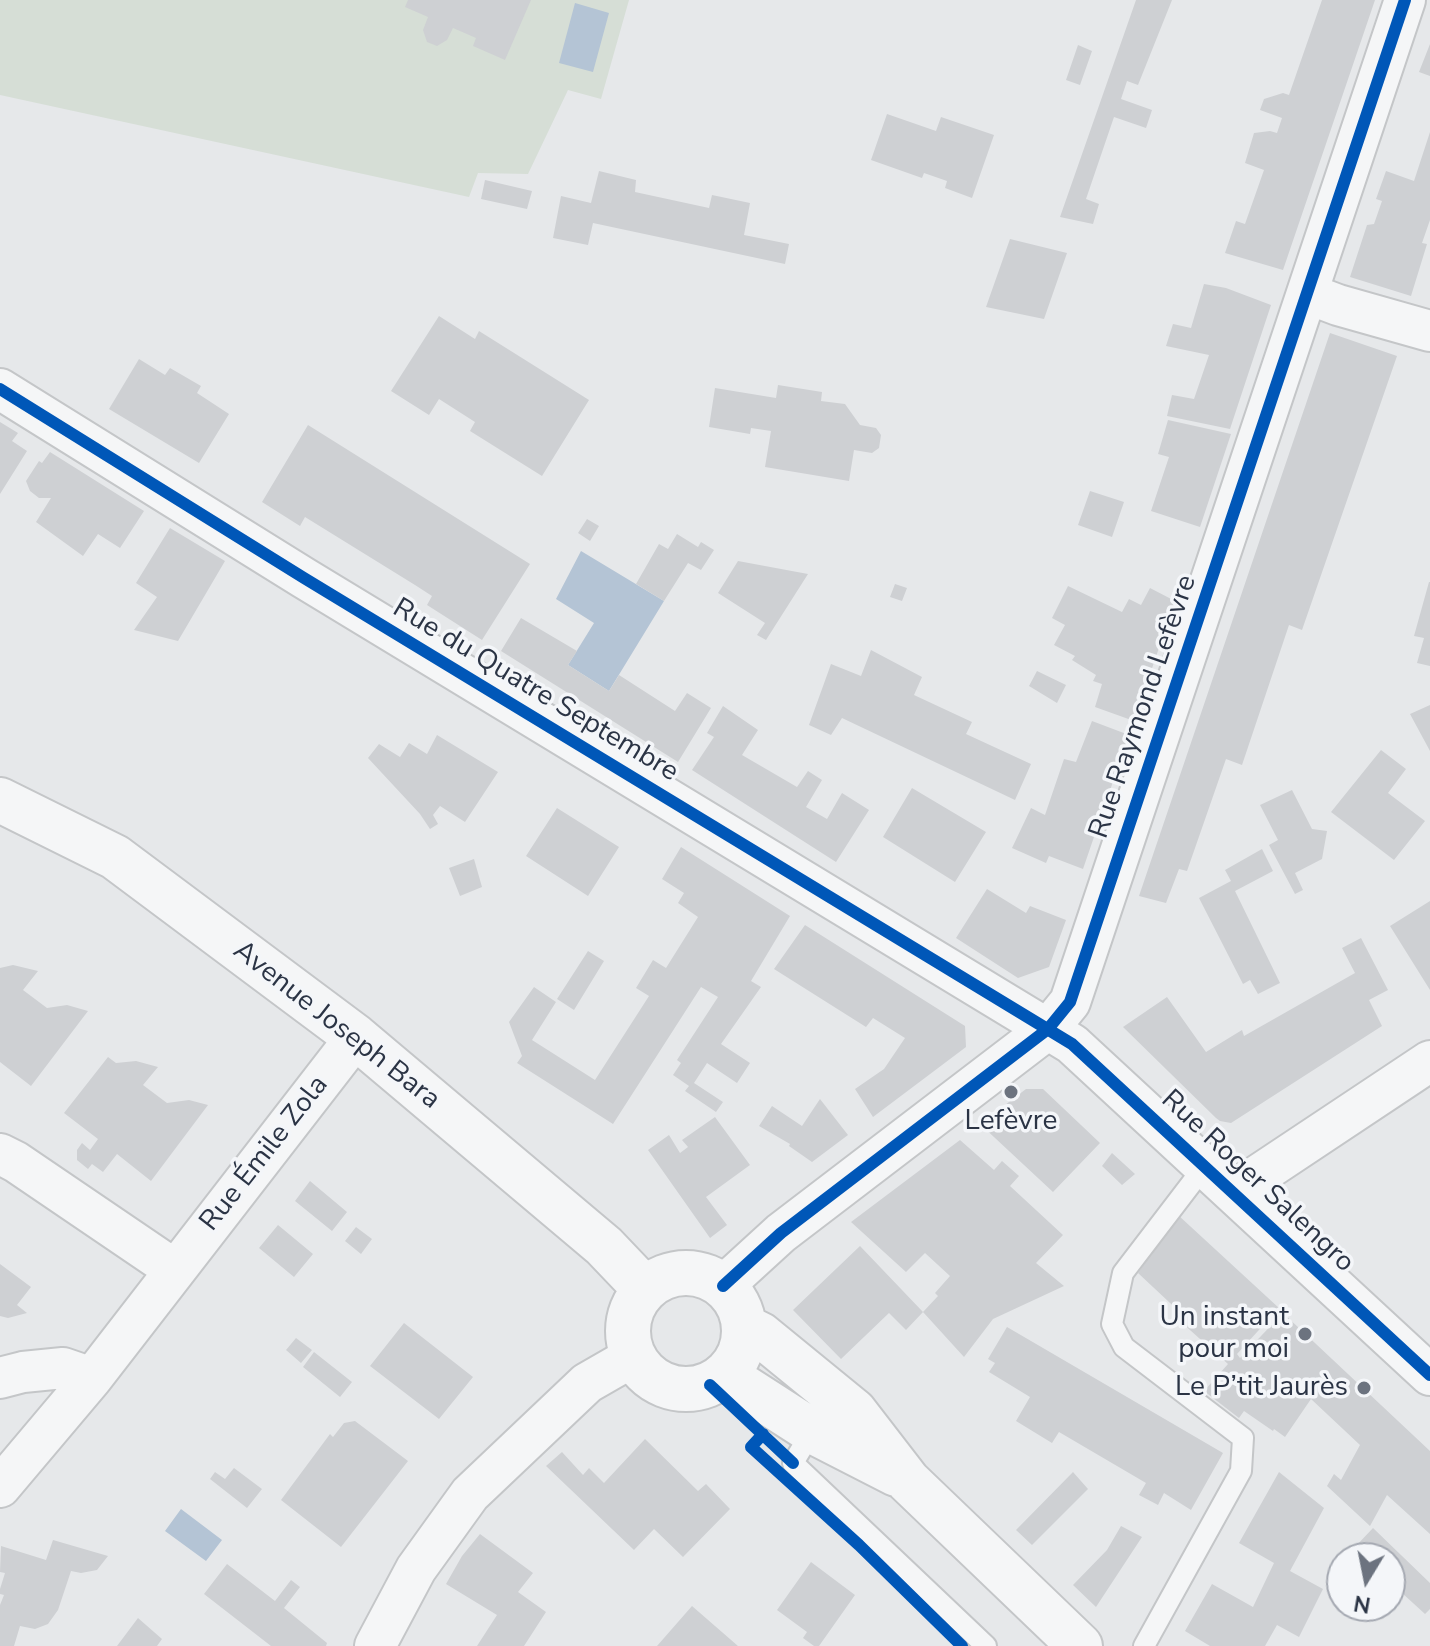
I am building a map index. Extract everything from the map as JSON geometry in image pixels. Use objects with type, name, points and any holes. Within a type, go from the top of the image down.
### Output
[{"type":"street","name":"Rue Raymond Lefèvre","points":[[723,1286],[781,1233],[1048,1029],[1070,1002],[1405,0]]},
{"type":"street","points":[[1309,294],[1430,331]]},
{"type":"street","name":"Rue du Quatre Septembre","points":[[0,389],[358,612],[1048,1029]]},
{"type":"street","name":"Avenue Joseph Bara","points":[[3,807],[115,857],[356,1037],[604,1246],[645,1289]]},
{"type":"street","name":"Rue Roger Salengro","points":[[1048,1029],[1072,1044],[1430,1375]]},
{"type":"street","name":"Rue Émile Zola","points":[[0,1487],[92,1378],[356,1037]]},
{"type":"street","points":[[1219,1179],[1430,1061]]},
{"type":"street","points":[[0,1154],[175,1270]]},
{"type":"street","points":[[692,1272],[709,1277],[723,1286],[742,1311],[745,1327],[743,1346],[737,1361],[725,1375],[710,1385],[692,1389],[675,1388],[658,1382],[644,1371],[628,1339],[634,1304],[645,1289],[675,1273],[692,1272]]},
{"type":"street","points":[[745,1327],[761,1335],[854,1411],[908,1481],[1080,1646]]},
{"type":"street","points":[[375,1646],[416,1569],[470,1494],[587,1383],[634,1356]]},
{"type":"street","points":[[0,1378],[63,1368],[92,1378]]},
{"type":"street","points":[[725,1375],[802,1447],[908,1481]]},
{"type":"lane","points":[[1144,1646],[1241,1471],[1243,1438],[1124,1347],[1112,1324],[1123,1273],[1219,1179]]},
{"type":"lane","points":[[802,1447],[986,1646]]},
{"type":"shaded area","points":[[0,0],[629,0],[601,99],[568,90],[528,174],[478,173],[469,197],[0,95]]},
{"type":"water","points":[[575,3],[609,13],[593,72],[559,63]]},
{"type":"water","points":[[581,551],[664,601],[609,691],[568,665],[594,623],[556,599]]},
{"type":"water","points":[[181,1509],[222,1540],[206,1561],[165,1531]]},
{"type":"building","points":[[408,0],[531,0],[505,60],[473,46],[476,38],[453,28],[447,40],[437,46],[427,42],[423,30],[428,17],[405,7]]},
{"type":"building","points":[[1136,0],[1172,0],[1138,85],[1127,81],[1121,99],[1152,110],[1146,128],[1114,117],[1086,199],[1099,204],[1093,224],[1060,217]]},
{"type":"building","points":[[1322,0],[1375,0],[1283,270],[1225,253],[1236,221],[1245,224],[1264,170],[1245,163],[1254,133],[1277,133],[1282,118],[1260,110],[1264,99],[1283,93],[1289,95]]},
{"type":"building","points":[[1430,44],[1430,76],[1419,72]]},
{"type":"building","points":[[1078,45],[1092,51],[1080,85],[1066,80]]},
{"type":"building","points":[[887,114],[936,131],[941,117],[994,135],[972,198],[945,188],[947,181],[924,173],[922,178],[871,160]]},
{"type":"building","points":[[1430,132],[1430,220],[1422,243],[1427,244],[1411,296],[1350,277],[1367,225],[1374,224],[1382,201],[1376,199],[1386,171],[1414,181]]},
{"type":"building","points":[[599,171],[636,180],[635,192],[709,208],[712,195],[750,203],[744,235],[789,244],[785,264],[593,223],[588,245],[553,238],[561,196],[591,203]]},
{"type":"building","points":[[485,180],[532,191],[527,209],[481,199]]},
{"type":"building","points":[[1010,239],[1067,253],[1044,319],[986,307]]},
{"type":"building","points":[[1204,284],[1226,288],[1271,305],[1230,429],[1167,416],[1172,395],[1194,399],[1209,355],[1166,346],[1173,324],[1191,328]]},
{"type":"building","points":[[439,316],[475,339],[479,331],[589,400],[542,476],[470,431],[475,422],[439,399],[429,415],[391,391]]},
{"type":"building","points":[[1330,333],[1397,356],[1302,630],[1289,625],[1242,765],[1226,759],[1187,871],[1179,869],[1166,903],[1139,896]]},
{"type":"building","points":[[139,359],[165,375],[170,368],[201,386],[197,393],[229,414],[199,463],[109,409]]},
{"type":"building","points":[[778,385],[822,392],[821,401],[845,404],[860,425],[876,428],[881,435],[879,448],[872,453],[854,450],[849,481],[765,467],[771,431],[751,428],[750,434],[709,427],[715,388],[776,398]]},
{"type":"building","points":[[1168,420],[1231,434],[1200,527],[1151,511],[1169,457],[1158,454]]},
{"type":"building","points":[[0,422],[18,433],[12,441],[27,451],[0,494]]},
{"type":"building","points":[[308,425],[530,564],[482,640],[427,605],[432,596],[415,585],[305,517],[300,526],[262,502]]},
{"type":"building","points":[[50,452],[144,511],[120,548],[98,534],[83,556],[36,522],[51,498],[39,498],[30,491],[26,481],[39,461],[42,463]]},
{"type":"building","points":[[1090,491],[1124,502],[1112,537],[1078,525]]},
{"type":"building","points":[[587,519],[599,526],[590,541],[578,533]]},
{"type":"building","points":[[170,528],[225,561],[178,641],[134,630],[157,597],[136,583]]},
{"type":"building","points":[[677,534],[698,547],[701,542],[714,550],[701,570],[688,563],[664,601],[636,584],[659,544],[668,549]]},
{"type":"building","points":[[738,561],[808,574],[766,640],[757,635],[765,623],[718,593]]},
{"type":"building","points":[[1429,582],[1430,666],[1417,663],[1424,638],[1414,636]]},
{"type":"building","points":[[895,584],[907,588],[902,601],[890,597]]},
{"type":"building","points":[[1068,586],[1122,612],[1129,599],[1141,605],[1150,588],[1175,601],[1134,721],[1095,707],[1102,684],[1093,681],[1096,675],[1072,660],[1075,656],[1054,645],[1065,625],[1052,618]]},
{"type":"building","points":[[521,618],[577,651],[568,665],[609,691],[619,675],[675,711],[687,693],[711,708],[678,762],[501,651]]},
{"type":"building","points":[[871,650],[922,677],[914,695],[972,722],[966,734],[1031,764],[1015,800],[842,718],[831,735],[809,725],[831,664],[861,676]]},
{"type":"building","points":[[1037,671],[1066,685],[1057,703],[1029,686]]},
{"type":"building","points":[[1430,705],[1430,751],[1410,714]]},
{"type":"building","points":[[723,706],[758,730],[742,755],[797,787],[808,771],[822,780],[806,807],[827,819],[842,793],[869,810],[836,862],[692,770],[714,737],[707,733]]},
{"type":"building","points":[[1092,721],[1129,735],[1083,869],[1049,856],[1046,863],[1012,848],[1031,808],[1045,815],[1064,759],[1076,762]]},
{"type":"building","points":[[437,735],[498,772],[465,822],[440,806],[433,815],[438,824],[430,829],[368,758],[379,744],[400,757],[409,743],[427,754]]},
{"type":"building","points":[[1381,750],[1406,769],[1388,793],[1425,821],[1394,860],[1331,812]]},
{"type":"building","points":[[912,788],[986,832],[955,882],[883,837]]},
{"type":"building","points":[[1292,790],[1312,829],[1327,831],[1322,859],[1295,873],[1303,890],[1295,894],[1269,845],[1278,840],[1260,805]]},
{"type":"building","points":[[557,808],[619,847],[588,896],[526,856]]},
{"type":"building","points":[[681,847],[790,916],[751,981],[761,987],[721,1044],[750,1063],[737,1083],[707,1063],[694,1083],[723,1102],[716,1112],[685,1091],[689,1086],[673,1075],[681,1063],[677,1060],[718,997],[701,987],[613,1124],[517,1063],[522,1056],[509,1022],[534,987],[556,1002],[532,1040],[595,1080],[649,996],[636,988],[653,960],[666,968],[698,917],[678,903],[684,893],[662,879]]},
{"type":"building","points":[[1262,849],[1273,871],[1235,891],[1280,983],[1258,994],[1250,980],[1243,984],[1199,898],[1231,881],[1225,870]]},
{"type":"building","points":[[474,859],[482,887],[460,896],[449,868]]},
{"type":"building","points":[[987,889],[1026,913],[1030,906],[1066,920],[1049,967],[1018,978],[956,938]]},
{"type":"building","points":[[1430,901],[1430,990],[1390,926]]},
{"type":"building","points":[[805,925],[965,1026],[966,1047],[873,1117],[855,1089],[884,1069],[905,1038],[873,1018],[866,1027],[774,969]]},
{"type":"building","points":[[1361,938],[1388,990],[1369,1000],[1382,1026],[1231,1123],[1216,1118],[1123,1027],[1167,997],[1206,1052],[1242,1030],[1244,1036],[1355,973],[1342,948]]},
{"type":"building","points":[[588,951],[604,961],[574,1010],[557,999]]},
{"type":"building","points":[[13,965],[38,971],[23,990],[47,1008],[67,1005],[88,1011],[31,1086],[0,1062],[0,968]]},
{"type":"building","points":[[108,1057],[116,1063],[136,1061],[158,1067],[143,1085],[167,1103],[189,1100],[208,1105],[151,1181],[117,1154],[103,1172],[92,1164],[88,1169],[77,1160],[77,1150],[82,1143],[90,1150],[98,1139],[64,1113]]},
{"type":"building","points":[[1026,1089],[1043,1089],[1100,1143],[1053,1192],[980,1124]]},
{"type":"building","points":[[820,1099],[848,1135],[812,1162],[790,1144],[759,1126],[772,1106],[802,1126]]},
{"type":"building","points":[[715,1117],[750,1165],[706,1197],[727,1225],[710,1238],[648,1150],[669,1135],[680,1153],[688,1147],[682,1140]]},
{"type":"building","points":[[960,1140],[994,1170],[1002,1161],[1019,1176],[1010,1186],[1063,1235],[1036,1263],[1064,1286],[993,1319],[964,1357],[923,1312],[938,1296],[935,1293],[950,1276],[925,1253],[906,1272],[851,1222]]},
{"type":"building","points":[[1112,1153],[1135,1174],[1122,1185],[1102,1166]]},
{"type":"building","points":[[310,1181],[347,1212],[332,1231],[295,1201]]},
{"type":"building","points":[[1178,1215],[1279,1308],[1237,1354],[1240,1358],[1283,1313],[1430,1451],[1430,1534],[1387,1495],[1370,1526],[1327,1486],[1334,1474],[1341,1480],[1360,1445],[1311,1399],[1285,1437],[1244,1411],[1239,1418],[1204,1391],[1228,1364],[1181,1322],[1185,1317],[1138,1273]]},
{"type":"building","points":[[278,1225],[313,1254],[294,1277],[259,1248]]},
{"type":"building","points":[[356,1227],[372,1239],[361,1254],[345,1241]]},
{"type":"building","points":[[860,1246],[923,1312],[906,1330],[889,1313],[841,1359],[793,1310]]},
{"type":"building","points":[[0,1264],[31,1287],[17,1305],[27,1313],[8,1318],[0,1316]]},
{"type":"building","points":[[404,1323],[473,1377],[439,1419],[370,1366]]},
{"type":"building","points":[[1007,1327],[1223,1453],[1191,1510],[1164,1493],[1158,1505],[1139,1495],[1146,1483],[1059,1432],[1052,1443],[1016,1421],[1030,1397],[989,1372],[995,1363],[988,1359]]},
{"type":"building","points":[[296,1338],[312,1350],[301,1363],[286,1350]]},
{"type":"building","points":[[314,1352],[352,1382],[340,1397],[303,1367]]},
{"type":"building","points":[[355,1421],[408,1461],[341,1547],[281,1500],[330,1434],[333,1437],[344,1423]]},
{"type":"building","points":[[645,1439],[698,1491],[706,1484],[730,1509],[683,1557],[654,1529],[634,1550],[546,1466],[562,1452],[583,1475],[589,1468],[604,1483]]},
{"type":"building","points":[[234,1468],[262,1489],[247,1508],[210,1479],[215,1472],[225,1479]]},
{"type":"building","points":[[1073,1472],[1088,1489],[1032,1545],[1016,1530]]},
{"type":"building","points":[[1279,1472],[1324,1508],[1290,1571],[1323,1589],[1299,1637],[1277,1625],[1265,1646],[1210,1646],[1185,1631],[1212,1584],[1253,1607],[1274,1563],[1239,1543]]},
{"type":"building","points":[[1121,1526],[1142,1537],[1096,1607],[1073,1585],[1107,1550]]},
{"type":"building","points":[[1373,1528],[1388,1542],[1360,1542]]},
{"type":"building","points":[[480,1534],[533,1573],[518,1592],[546,1612],[524,1646],[477,1646],[497,1615],[446,1584],[462,1556]]},
{"type":"building","points":[[53,1540],[108,1556],[97,1570],[71,1571],[58,1610],[48,1624],[35,1629],[20,1626],[14,1646],[0,1646],[0,1605],[4,1595],[0,1594],[0,1589],[5,1573],[0,1572],[1,1546],[46,1560]]},
{"type":"building","points":[[1406,1560],[1430,1583],[1430,1609],[1425,1614],[1406,1597]]},
{"type":"building","points":[[811,1562],[855,1595],[819,1646],[803,1638],[807,1632],[777,1610]]},
{"type":"building","points":[[227,1564],[275,1601],[291,1580],[300,1587],[284,1608],[327,1643],[326,1646],[271,1646],[204,1594]]},
{"type":"building","points":[[692,1606],[738,1646],[657,1646]]},
{"type":"building","points":[[138,1618],[162,1639],[157,1646],[117,1646]]},
{"type":"cycle path","points":[[723,1286],[781,1233],[1048,1029],[1070,1002],[1405,0]]},
{"type":"cycle path","points":[[0,389],[304,578],[1072,1044],[1430,1375]]},
{"type":"cycle path","points":[[710,1385],[793,1463]]},
{"type":"cycle path","points":[[763,1434],[751,1447],[859,1545],[962,1646]]},
{"type":"place","name":"Lefèvre","points":[[1011,1092]]},
{"type":"place","name":"Un instant pour moi","points":[[1305,1334]]},
{"type":"place","name":"Le P’tit Jaurès","points":[[1364,1388]]}]
